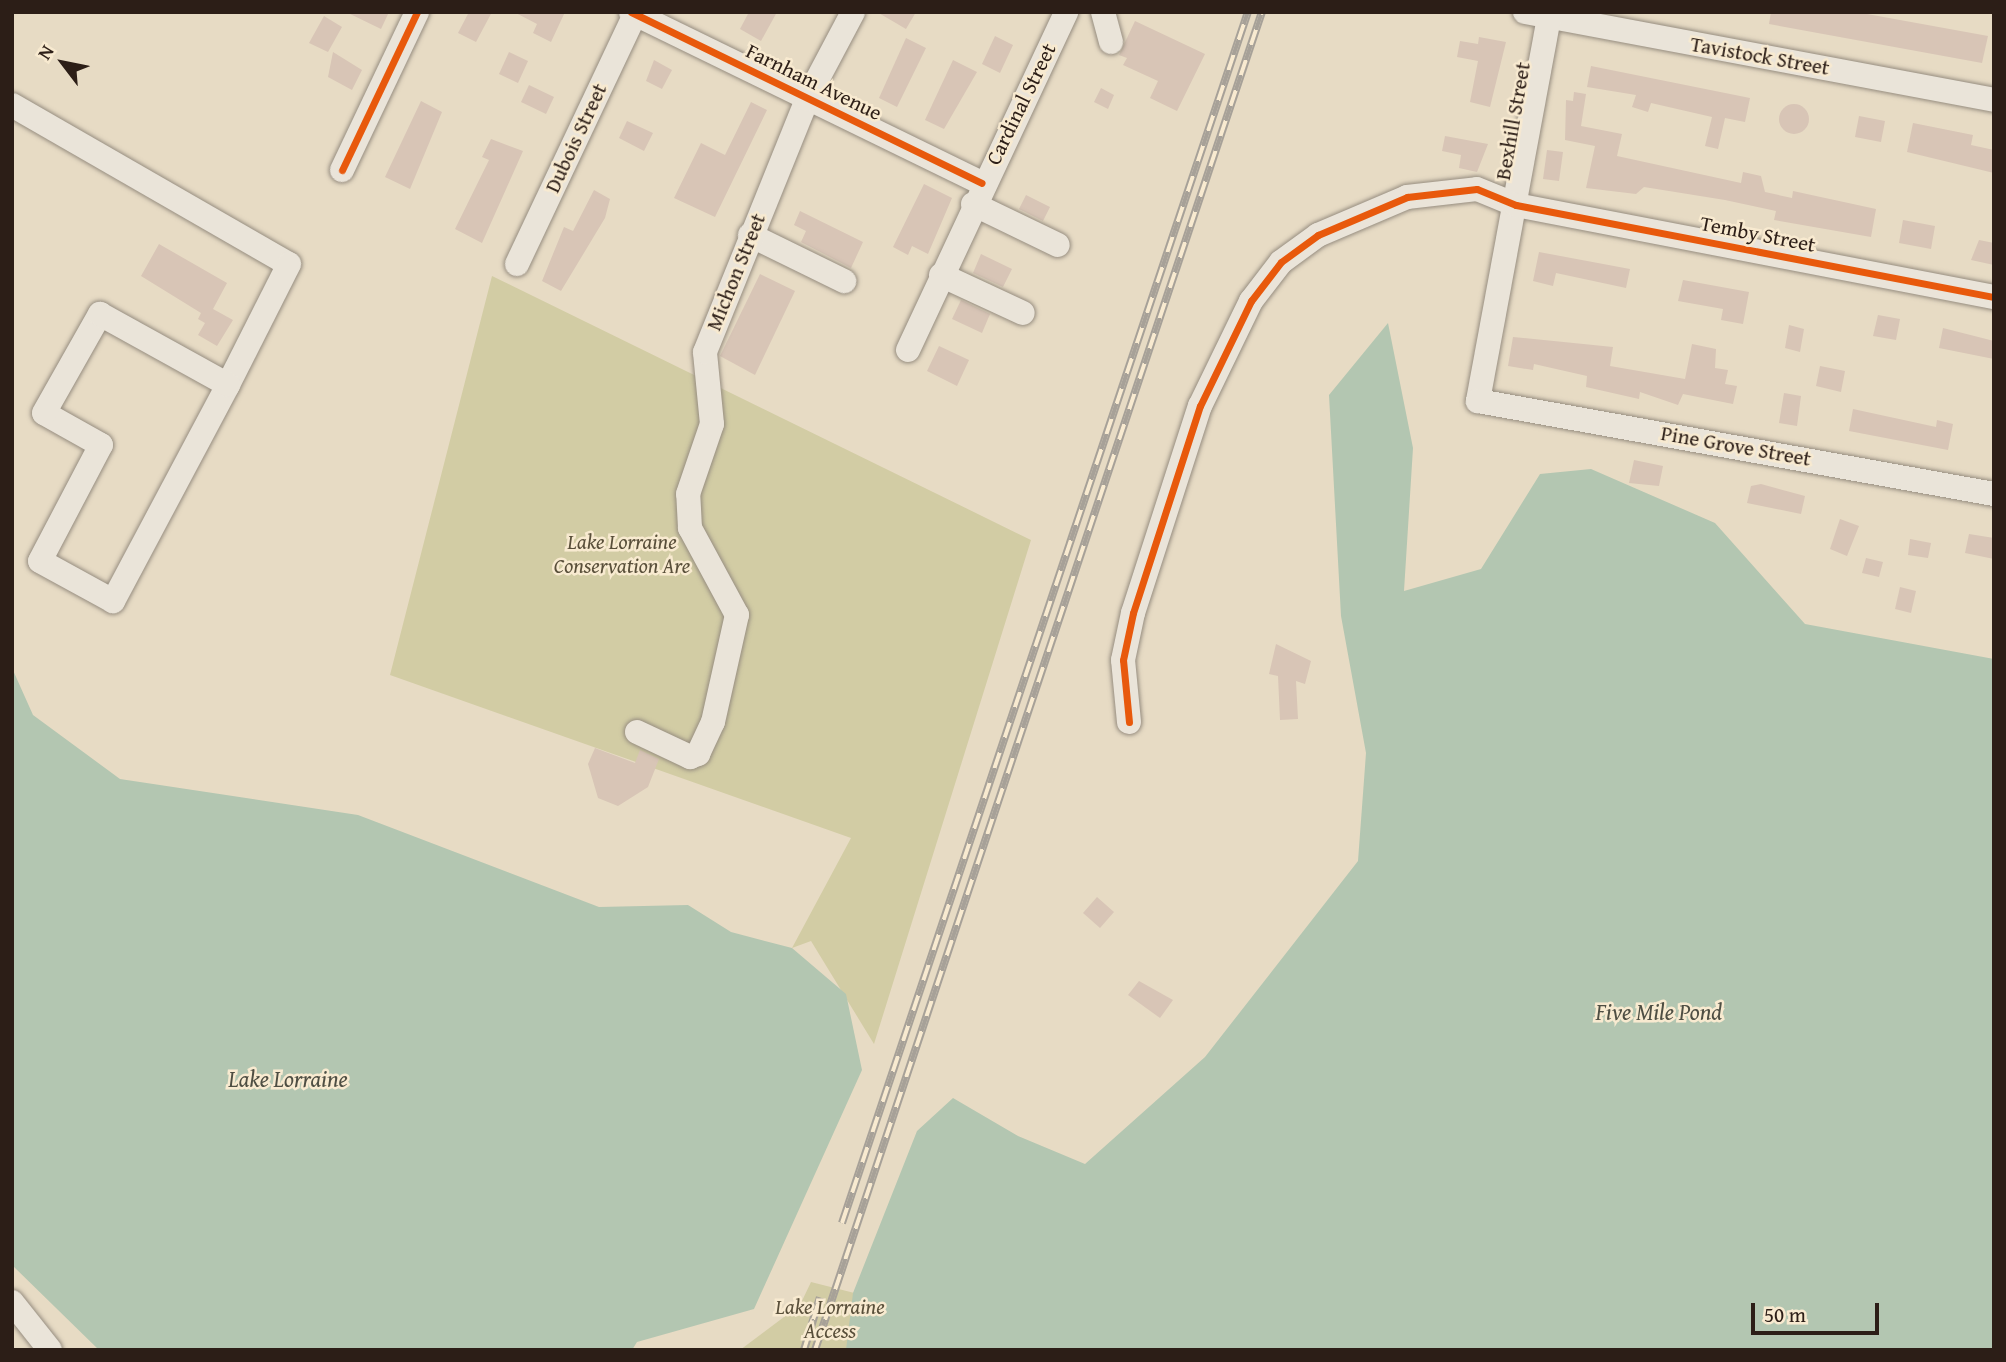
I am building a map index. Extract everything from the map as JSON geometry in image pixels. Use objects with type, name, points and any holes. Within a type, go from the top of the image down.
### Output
[{"type":"street","points":[[342,170],[417,12]]},
{"type":"street","name":"Michon Street","points":[[637,732],[677,752],[698,754],[729,665],[737,615],[690,527],[688,494],[712,424],[705,352],[807,99],[853,12]]},
{"type":"street","name":"Cardinal Street","points":[[908,350],[977,194],[1066,12]]},
{"type":"street","points":[[1104,12],[1111,42]]},
{"type":"street","name":"Farnham Avenue","points":[[634,13],[807,99],[977,194],[1058,245]]},
{"type":"street","name":"Dubois Street","points":[[517,264],[634,13]]},
{"type":"street","name":"Tavistock Street","points":[[1542,14],[1994,100]]},
{"type":"street","name":"Bexhill Street","points":[[1478,401],[1516,205],[1542,14]]},
{"type":"street","points":[[12,104],[289,264],[228,384],[113,600],[40,561],[101,445],[44,413],[100,314],[228,384]]},
{"type":"street","name":"Temby Street","points":[[1129,722],[1123,660],[1133,613],[1200,406],[1251,300],[1281,262],[1318,235],[1407,197],[1477,189],[1516,205],[1994,296]]},
{"type":"street","points":[[750,235],[844,281]]},
{"type":"street","points":[[941,275],[1023,313]]},
{"type":"street","name":"Pine Grove Street","points":[[1478,401],[1994,494]]},
{"type":"street","points":[[12,1302],[50,1350]]},
{"type":"green space","name":"Lake Lorraine Conservation Are","points":[[492,276],[1031,540],[874,1044],[811,941],[792,948],[851,838],[390,675]]},
{"type":"green space","name":"Lake Lorraine Access","points":[[811,1282],[878,1299],[859,1350],[740,1350],[800,1305]]},
{"type":"water","name":"Five Mile Pond","points":[[1388,323],[1413,448],[1404,591],[1481,569],[1540,474],[1591,469],[1715,523],[1805,624],[1994,659],[1994,1350],[846,1350],[853,1293],[917,1131],[953,1098],[1018,1136],[1085,1164],[1205,1057],[1358,861],[1366,753],[1341,616],[1329,395]]},
{"type":"water","name":"Lake Lorraine","points":[[12,668],[33,715],[120,779],[358,815],[599,907],[688,905],[731,932],[792,948],[846,994],[862,1070],[754,1309],[637,1342],[632,1350],[99,1350],[12,1265]]},
{"type":"building","points":[[346,12],[389,12],[381,29]]},
{"type":"building","points":[[469,12],[492,12],[476,42],[458,33]]},
{"type":"building","points":[[514,12],[565,12],[551,42],[533,33],[537,24]]},
{"type":"building","points":[[749,12],[777,12],[761,41],[740,29]]},
{"type":"building","points":[[877,12],[916,12],[906,29]]},
{"type":"building","points":[[1771,12],[1856,12],[1988,36],[1982,63],[1769,24]]},
{"type":"building","points":[[324,16],[342,27],[328,52],[309,43]]},
{"type":"building","points":[[1135,21],[1205,54],[1177,111],[1150,98],[1158,81],[1123,65],[1127,58],[1119,55]]},
{"type":"building","points":[[995,36],[1013,45],[1000,73],[982,64]]},
{"type":"building","points":[[1479,37],[1506,42],[1490,107],[1470,102],[1478,61],[1457,57],[1460,41],[1478,44]]},
{"type":"building","points":[[906,38],[926,48],[897,107],[879,98]]},
{"type":"building","points":[[333,52],[362,70],[352,90],[328,77]]},
{"type":"building","points":[[509,52],[528,61],[518,83],[499,74]]},
{"type":"building","points":[[654,60],[672,70],[662,89],[646,81]]},
{"type":"building","points":[[953,60],[977,72],[944,129],[925,120]]},
{"type":"building","points":[[1591,66],[1750,98],[1745,122],[1725,118],[1718,149],[1705,146],[1712,117],[1651,103],[1648,112],[1632,107],[1636,95],[1587,87]]},
{"type":"building","points":[[529,85],[554,97],[546,114],[521,102]]},
{"type":"building","points":[[1101,88],[1114,95],[1108,109],[1094,102]]},
{"type":"building","points":[[1574,92],[1586,94],[1581,126],[1622,134],[1617,156],[1741,183],[1743,172],[1761,176],[1765,192],[1792,198],[1793,191],[1876,209],[1871,237],[1774,220],[1776,211],[1725,200],[1644,187],[1636,194],[1586,188],[1595,146],[1565,140],[1566,100],[1573,101]]},
{"type":"building","points":[[421,101],[442,112],[410,189],[385,177]]},
{"type":"building","points":[[751,102],[767,110],[715,217],[674,198],[701,143],[725,155]]},
{"type":"building","points":[[1794,104],[1805,108],[1809,119],[1805,130],[1794,134],[1783,130],[1779,119],[1783,108]]},
{"type":"building","points":[[1859,116],[1885,121],[1881,142],[1855,137]]},
{"type":"building","points":[[627,121],[653,133],[644,151],[619,138]]},
{"type":"building","points":[[1913,123],[1973,135],[1971,145],[1994,150],[1994,173],[1907,152]]},
{"type":"building","points":[[1445,136],[1488,144],[1477,172],[1459,168],[1461,155],[1442,151]]},
{"type":"building","points":[[491,139],[523,151],[482,243],[455,229],[489,160],[482,157]]},
{"type":"building","points":[[1547,150],[1563,152],[1559,181],[1543,179]]},
{"type":"building","points":[[924,184],[952,198],[928,254],[912,246],[908,255],[893,247]]},
{"type":"building","points":[[594,190],[610,199],[605,218],[561,291],[542,281],[564,227],[573,231]]},
{"type":"building","points":[[1026,195],[1050,207],[1043,221],[1019,209]]},
{"type":"building","points":[[800,211],[863,242],[851,268],[801,242],[806,231],[794,225]]},
{"type":"building","points":[[1903,220],[1935,226],[1931,249],[1899,243]]},
{"type":"building","points":[[1979,240],[1994,243],[1994,265],[1971,260]]},
{"type":"building","points":[[159,244],[227,283],[213,309],[233,320],[217,346],[198,335],[205,323],[198,319],[201,313],[141,276]]},
{"type":"building","points":[[1539,252],[1630,269],[1626,288],[1556,273],[1553,286],[1533,281]]},
{"type":"building","points":[[981,254],[1012,269],[1003,287],[973,273]]},
{"type":"building","points":[[760,274],[795,291],[755,375],[720,356]]},
{"type":"building","points":[[1683,280],[1749,292],[1743,324],[1721,320],[1723,309],[1678,301]]},
{"type":"building","points":[[961,300],[990,314],[982,333],[952,319]]},
{"type":"building","points":[[1878,315],[1900,319],[1896,340],[1873,336]]},
{"type":"building","points":[[1789,325],[1804,329],[1800,352],[1785,348]]},
{"type":"building","points":[[1943,328],[1994,341],[1994,359],[1939,348]]},
{"type":"building","points":[[1513,337],[1613,347],[1610,366],[1685,379],[1692,344],[1716,349],[1715,368],[1728,370],[1725,384],[1737,386],[1733,404],[1683,394],[1678,405],[1640,392],[1639,399],[1586,387],[1587,376],[1534,364],[1533,370],[1508,366]]},
{"type":"building","points":[[939,346],[969,360],[957,386],[927,371]]},
{"type":"building","points":[[1820,366],[1845,371],[1841,392],[1816,386]]},
{"type":"building","points":[[1784,393],[1801,396],[1797,426],[1779,423]]},
{"type":"building","points":[[1853,409],[1936,427],[1937,420],[1953,424],[1948,450],[1849,431]]},
{"type":"building","points":[[1634,460],[1663,466],[1659,486],[1629,483]]},
{"type":"building","points":[[1761,484],[1805,496],[1801,514],[1747,503],[1751,486]]},
{"type":"building","points":[[1840,519],[1859,526],[1847,556],[1830,549]]},
{"type":"building","points":[[1969,534],[1994,538],[1994,559],[1965,553]]},
{"type":"building","points":[[1910,539],[1931,543],[1928,558],[1908,555]]},
{"type":"building","points":[[1866,558],[1883,562],[1879,577],[1862,573]]},
{"type":"building","points":[[1900,587],[1916,591],[1911,613],[1895,609]]},
{"type":"building","points":[[1276,644],[1311,661],[1305,684],[1296,681],[1298,719],[1280,720],[1278,676],[1269,674]]},
{"type":"building","points":[[595,748],[635,763],[640,750],[659,759],[648,787],[618,806],[598,798],[588,764]]},
{"type":"building","points":[[1097,897],[1114,912],[1100,928],[1083,913]]},
{"type":"building","points":[[1139,981],[1173,1000],[1160,1018],[1128,995]]},
{"type":"railway","points":[[842,1223],[1248,12]]},
{"type":"railway","points":[[815,1350],[1262,12]]},
{"type":"railway","points":[[804,1350],[820,1297]]},
{"type":"cycle path","points":[[342,170],[417,12]]},
{"type":"cycle path","points":[[631,12],[982,183]]},
{"type":"cycle path","points":[[1129,722],[1123,660],[1133,613],[1200,406],[1251,301],[1281,262],[1318,235],[1407,197],[1477,189],[1516,205],[1994,297]]}]
